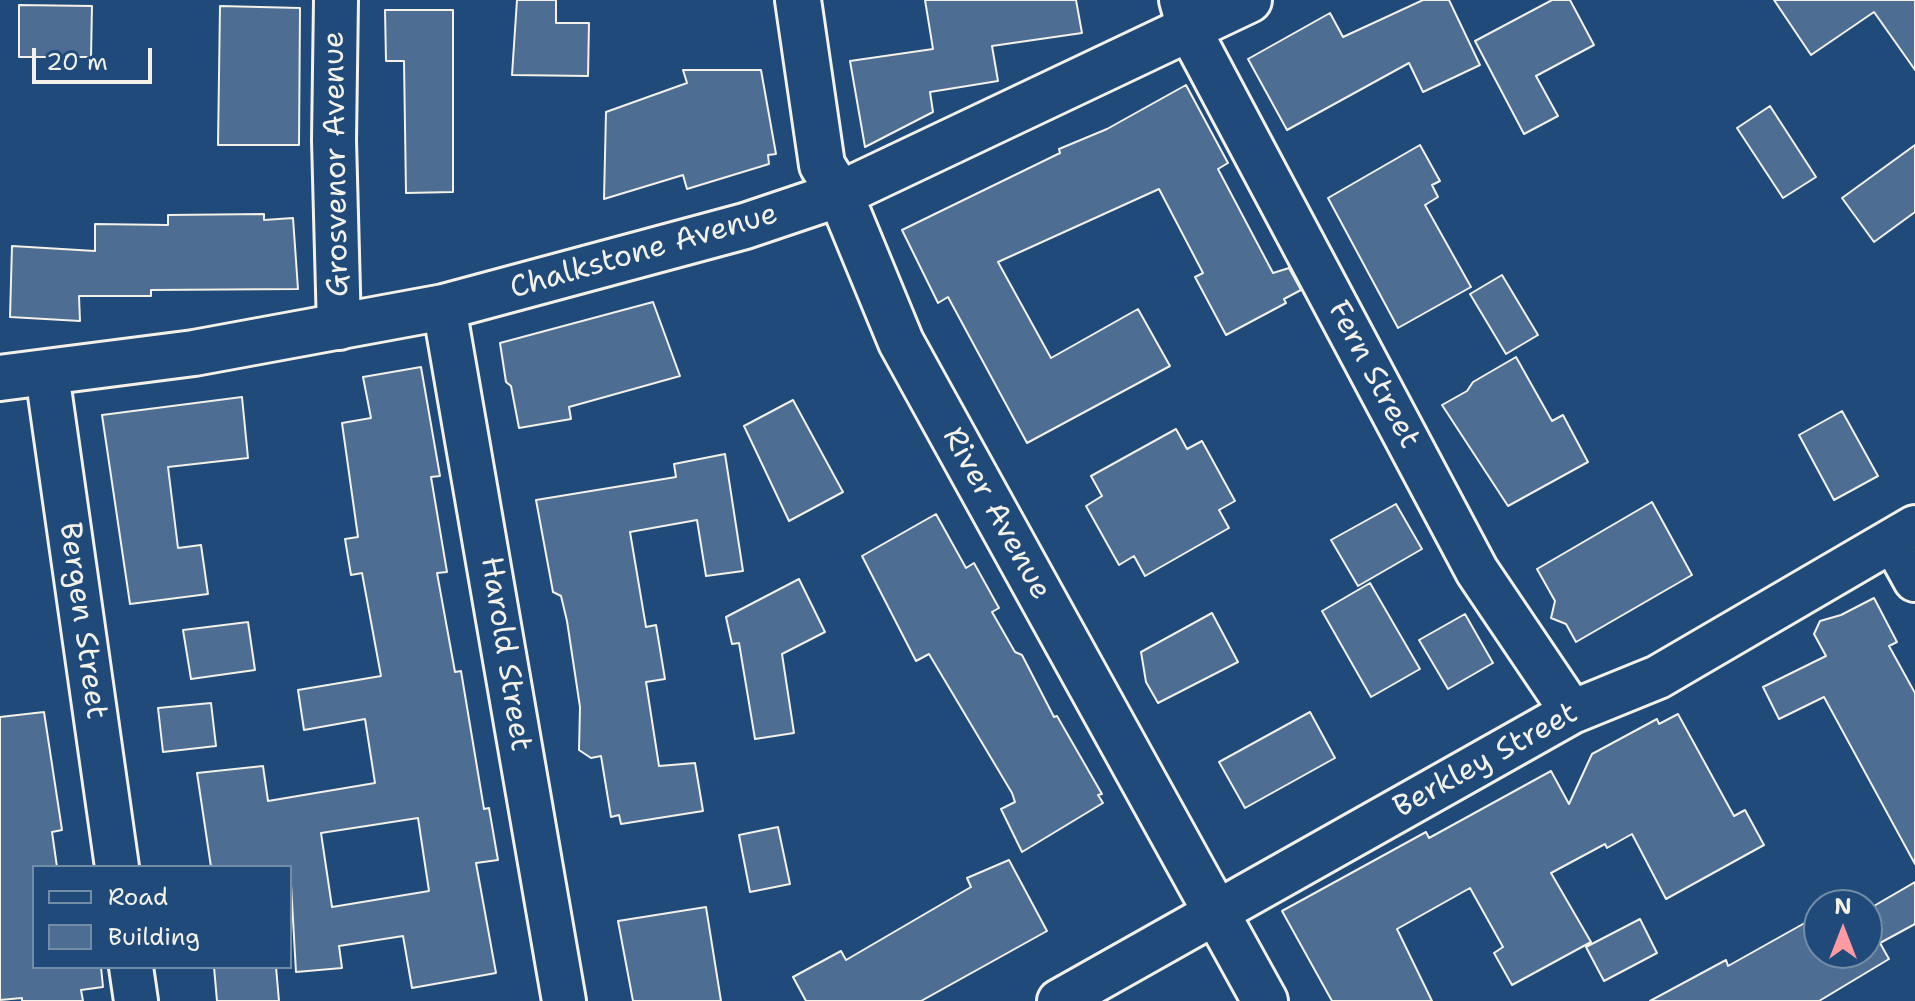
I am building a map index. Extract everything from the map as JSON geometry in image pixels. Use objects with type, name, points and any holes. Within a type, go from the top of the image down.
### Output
[{"type":"main road","name":"River Avenue","points":[[798,0],[822,165],[840,194],[901,342],[1265,1001]]},
{"type":"main road","name":"Chalkstone Avenue","points":[[0,378],[47,374],[339,328],[444,307],[745,226],[840,194],[1185,14],[1249,0]]},
{"type":"street","name":"Grosvenor Avenue","points":[[336,0],[334,140],[339,328]]},
{"type":"street","name":"Fern Street","points":[[1185,14],[1477,571],[1572,712]]},
{"type":"street","name":"Harold Street","points":[[444,307],[564,1001]]},
{"type":"street","name":"Bergen Street","points":[[47,374],[117,865]]},
{"type":"street","name":"Berkley Street","points":[[1059,1001],[1572,712],[1658,677],[1904,534]]},
{"type":"street","points":[[1904,534],[1915,580]]},
{"type":"street","points":[[131,969],[136,1001]]},
{"type":"building","points":[[517,0],[556,0],[556,23],[589,23],[588,76],[512,75]]},
{"type":"building","points":[[925,0],[1076,0],[1082,33],[992,46],[998,81],[930,92],[933,112],[865,147],[850,61],[933,49]]},
{"type":"building","points":[[1423,0],[1449,0],[1480,65],[1423,92],[1409,63],[1287,130],[1248,59],[1330,13],[1343,37]]},
{"type":"building","points":[[1552,0],[1570,0],[1594,45],[1536,76],[1558,116],[1524,134],[1475,41]]},
{"type":"building","points":[[1774,0],[1915,0],[1915,70],[1874,12],[1811,55]]},
{"type":"building","points":[[19,5],[92,6],[91,57],[19,57]]},
{"type":"building","points":[[220,6],[300,8],[299,145],[218,145]]},
{"type":"building","points":[[385,10],[453,10],[453,192],[406,193],[404,61],[386,61]]},
{"type":"building","points":[[683,70],[761,70],[776,154],[768,155],[769,164],[687,189],[683,175],[604,199],[606,112],[687,83]]},
{"type":"building","points":[[1186,85],[1228,163],[1218,169],[1273,273],[1289,268],[1301,290],[1284,299],[1286,303],[1226,335],[1195,277],[1203,273],[1159,189],[998,262],[1051,358],[1138,309],[1170,366],[1027,443],[948,297],[938,303],[902,230],[1060,153],[1059,149],[1107,129]]},
{"type":"building","points":[[1770,106],[1816,177],[1783,198],[1737,128]]},
{"type":"building","points":[[1420,145],[1440,181],[1432,185],[1438,197],[1425,205],[1471,287],[1398,328],[1328,198]]},
{"type":"building","points":[[1915,145],[1915,212],[1874,242],[1842,198]]},
{"type":"building","points":[[264,214],[264,220],[293,218],[298,289],[151,290],[151,296],[79,296],[80,321],[10,317],[12,246],[95,251],[95,224],[168,225],[168,215]]},
{"type":"building","points":[[1502,275],[1538,335],[1506,354],[1470,294]]},
{"type":"building","points":[[653,302],[680,376],[569,407],[571,419],[519,428],[511,386],[506,382],[500,343]]},
{"type":"building","points":[[1516,357],[1552,421],[1563,415],[1588,462],[1508,506],[1442,405],[1467,391],[1473,382]]},
{"type":"building","points":[[421,367],[440,476],[431,477],[447,572],[437,573],[455,672],[461,671],[484,809],[489,808],[498,860],[476,863],[496,973],[412,988],[403,936],[339,946],[342,968],[296,972],[292,865],[211,865],[197,773],[263,766],[268,801],[375,783],[365,719],[304,730],[298,690],[381,676],[362,573],[351,575],[345,539],[358,537],[342,423],[371,418],[363,377]],"holes":[[[418,818],[429,891],[332,907],[321,833]]]},
{"type":"building","points":[[242,397],[248,458],[168,467],[178,548],[201,545],[208,594],[130,604],[102,415]]},
{"type":"building","points":[[793,400],[843,492],[789,521],[744,426]]},
{"type":"building","points":[[1842,411],[1878,476],[1834,500],[1799,435]]},
{"type":"building","points":[[1176,429],[1187,449],[1202,441],[1235,501],[1219,510],[1229,528],[1145,576],[1134,556],[1119,565],[1086,506],[1102,496],[1091,476]]},
{"type":"building","points":[[725,454],[743,571],[706,576],[697,520],[630,532],[646,627],[656,625],[665,679],[646,682],[659,766],[695,763],[703,811],[621,824],[619,815],[611,817],[601,756],[591,758],[579,750],[580,707],[567,621],[561,596],[553,592],[536,500],[676,477],[674,464]]},
{"type":"building","points":[[1652,502],[1692,575],[1576,642],[1566,624],[1551,618],[1555,601],[1537,569]]},
{"type":"building","points":[[1396,504],[1422,549],[1358,586],[1331,540]]},
{"type":"building","points":[[936,514],[966,568],[974,563],[999,608],[992,612],[1015,652],[1022,655],[1054,717],[1057,716],[1102,794],[1098,795],[1103,803],[1022,852],[1001,809],[1015,802],[1012,793],[929,654],[916,661],[862,556]]},
{"type":"building","points":[[799,579],[825,632],[782,654],[794,733],[755,739],[739,643],[732,644],[726,617]]},
{"type":"building","points":[[1370,583],[1420,669],[1371,697],[1322,611]]},
{"type":"building","points":[[1874,598],[1897,642],[1889,646],[1915,693],[1915,864],[1824,697],[1779,719],[1763,687],[1826,656],[1814,634],[1820,621],[1841,615]]},
{"type":"building","points":[[1212,613],[1238,662],[1158,703],[1146,682],[1141,652]]},
{"type":"building","points":[[1465,614],[1493,663],[1448,689],[1419,640]]},
{"type":"building","points":[[248,622],[255,670],[191,679],[183,630]]},
{"type":"building","points":[[211,703],[216,746],[163,752],[158,708]]},
{"type":"building","points":[[44,712],[62,830],[52,832],[57,865],[32,865],[32,969],[101,969],[103,987],[81,990],[83,1001],[0,1000],[0,717]]},
{"type":"building","points":[[1310,712],[1335,758],[1245,808],[1219,762]]},
{"type":"building","points":[[1678,714],[1734,816],[1745,810],[1764,845],[1666,899],[1632,834],[1607,848],[1605,844],[1551,873],[1591,942],[1512,985],[1494,953],[1503,947],[1470,888],[1397,929],[1432,1001],[1332,1001],[1282,911],[1426,832],[1429,838],[1551,771],[1569,804],[1592,754],[1657,719],[1659,724]]},
{"type":"building","points":[[778,827],[790,884],[750,892],[739,835]]},
{"type":"building","points":[[1009,860],[1047,931],[921,1001],[806,1001],[793,977],[841,951],[846,960],[971,887],[967,878]]},
{"type":"building","points":[[1915,882],[1915,924],[1883,941],[1883,901]]},
{"type":"building","points":[[706,907],[721,1001],[633,1001],[618,921]]},
{"type":"building","points":[[1640,919],[1657,953],[1604,981],[1586,947]]},
{"type":"building","points":[[1803,924],[1803,969],[1872,969],[1819,1001],[1650,1001],[1726,960],[1728,966]]},
{"type":"building","points":[[1883,948],[1889,959],[1883,963]]},
{"type":"building","points":[[214,969],[276,969],[279,1001],[217,1001]]}]
